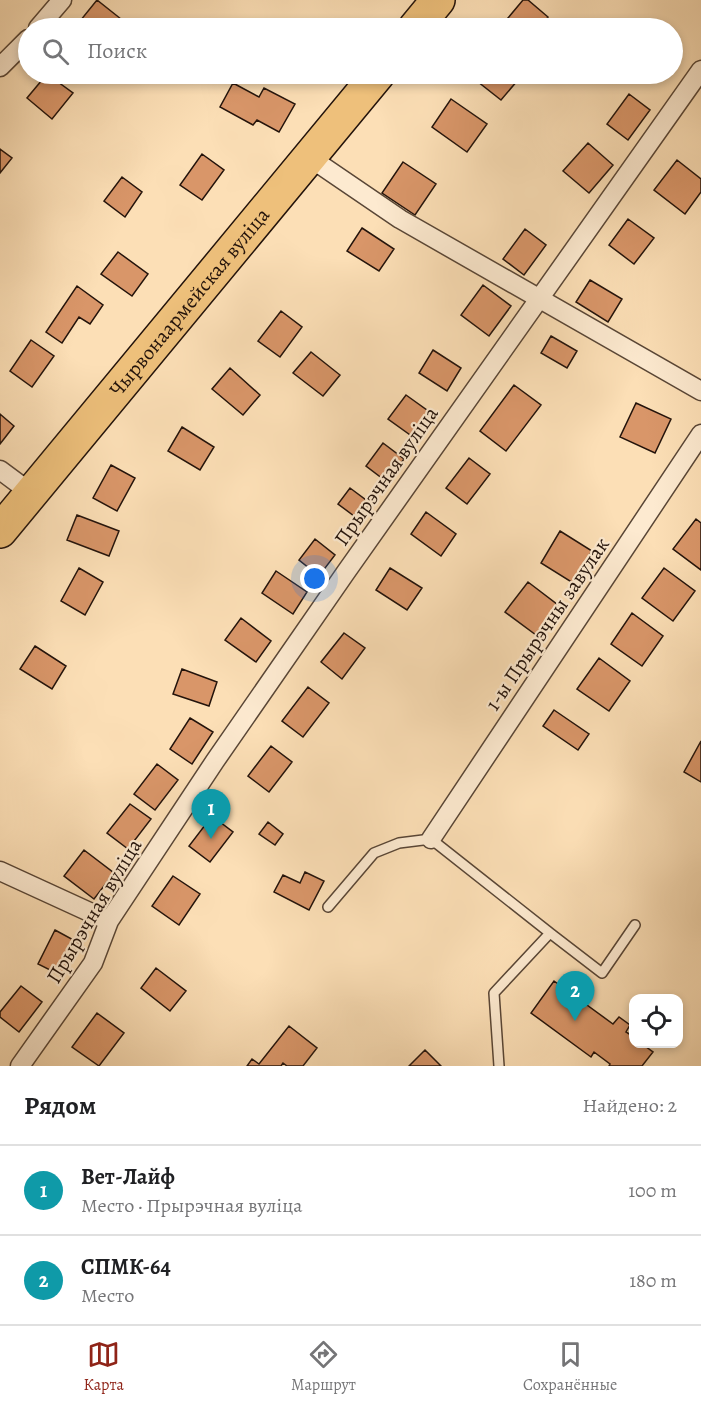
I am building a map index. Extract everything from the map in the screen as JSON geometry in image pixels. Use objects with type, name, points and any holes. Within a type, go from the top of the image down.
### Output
[{"type":"highway","points":[[423,18],[438,0]]},
{"type":"highway","name":"Чырвонаармейская вуліца","points":[[0,531],[370,84]]},
{"type":"street","points":[[47,18],[62,0]]},
{"type":"street","points":[[0,68],[18,49]]},
{"type":"street","name":"Прырэчная вуліца","points":[[20,1066],[93,963],[109,921],[346,572],[701,70]]},
{"type":"street","points":[[309,157],[399,219],[701,391]]},
{"type":"street","name":"1-ы Прырэчны завулак","points":[[431,839],[701,434]]},
{"type":"street","points":[[0,470],[31,493]]},
{"type":"street","points":[[0,872],[109,921]]},
{"type":"lane","points":[[328,907],[374,853],[399,843],[431,839],[602,973],[635,925]]},
{"type":"lane","points":[[499,1066],[494,993],[550,933]]},
{"type":"building","points":[[97,0],[120,18],[82,18]]},
{"type":"building","points":[[523,0],[528,0],[548,17],[547,18],[508,18]]},
{"type":"building","points":[[39,84],[61,84],[73,93],[52,119],[27,98]]},
{"type":"building","points":[[232,84],[259,97],[264,88],[295,104],[279,132],[257,120],[253,125],[220,107]]},
{"type":"building","points":[[481,84],[515,84],[501,100]]},
{"type":"building","points":[[629,94],[650,110],[628,140],[607,124]]},
{"type":"building","points":[[451,99],[487,124],[467,152],[432,127]]},
{"type":"building","points":[[588,143],[613,165],[589,193],[563,171]]},
{"type":"building","points":[[0,149],[12,158],[0,173]]},
{"type":"building","points":[[202,154],[224,170],[202,200],[180,185]]},
{"type":"building","points":[[677,160],[701,179],[701,192],[685,214],[654,190]]},
{"type":"building","points":[[403,162],[436,184],[415,215],[382,193]]},
{"type":"building","points":[[122,177],[142,192],[125,217],[104,201]]},
{"type":"building","points":[[628,219],[654,238],[634,264],[609,245]]},
{"type":"building","points":[[362,228],[394,249],[379,271],[347,251]]},
{"type":"building","points":[[525,229],[546,245],[524,275],[503,259]]},
{"type":"building","points":[[118,252],[148,274],[132,296],[101,274]]},
{"type":"building","points":[[590,280],[622,299],[608,322],[576,302]]},
{"type":"building","points":[[483,285],[511,306],[489,336],[461,315]]},
{"type":"building","points":[[77,286],[103,305],[90,324],[79,317],[62,343],[46,332]]},
{"type":"building","points":[[281,311],[302,327],[280,357],[258,341]]},
{"type":"building","points":[[551,336],[577,351],[567,368],[541,353]]},
{"type":"building","points":[[31,340],[54,356],[32,387],[10,371]]},
{"type":"building","points":[[433,350],[461,368],[447,391],[419,373]]},
{"type":"building","points":[[311,352],[340,375],[323,396],[293,373]]},
{"type":"building","points":[[230,368],[260,395],[243,415],[212,389]]},
{"type":"building","points":[[514,385],[541,405],[506,451],[480,431]]},
{"type":"building","points":[[406,395],[431,413],[413,437],[388,419]]},
{"type":"building","points":[[636,403],[671,419],[655,453],[620,437]]},
{"type":"building","points":[[0,414],[14,426],[0,444]]},
{"type":"building","points":[[182,427],[214,447],[200,470],[168,451]]},
{"type":"building","points":[[383,443],[404,459],[387,482],[366,466]]},
{"type":"building","points":[[469,458],[490,474],[467,504],[446,488]]},
{"type":"building","points":[[111,465],[135,478],[117,511],[93,498]]},
{"type":"building","points":[[350,488],[370,503],[358,519],[338,504]]},
{"type":"building","points":[[426,512],[456,534],[441,556],[411,534]]},
{"type":"building","points":[[77,515],[119,531],[109,556],[67,540]]},
{"type":"building","points":[[696,519],[701,523],[701,570],[673,549]]},
{"type":"building","points":[[560,531],[592,551],[573,583],[541,563]]},
{"type":"building","points":[[315,539],[335,555],[319,576],[299,560]]},
{"type":"building","points":[[79,568],[103,582],[85,615],[61,601]]},
{"type":"building","points":[[390,568],[422,588],[407,610],[376,590]]},
{"type":"building","points":[[664,568],[695,591],[673,621],[642,598]]},
{"type":"building","points":[[276,571],[307,592],[293,614],[262,593]]},
{"type":"building","points":[[528,582],[558,605],[536,635],[505,612]]},
{"type":"building","points":[[632,613],[663,636],[642,666],[611,644]]},
{"type":"building","points":[[241,618],[271,641],[256,662],[225,640]]},
{"type":"building","points":[[344,633],[365,648],[342,679],[321,662]]},
{"type":"building","points":[[35,646],[66,666],[52,689],[20,669]]},
{"type":"building","points":[[599,658],[630,681],[609,711],[577,689]]},
{"type":"building","points":[[182,669],[217,682],[209,706],[173,694]]},
{"type":"building","points":[[308,687],[329,703],[303,737],[282,721]]},
{"type":"building","points":[[554,710],[589,734],[578,750],[543,726]]},
{"type":"building","points":[[190,718],[213,732],[192,764],[170,749]]},
{"type":"building","points":[[701,741],[701,782],[684,772]]},
{"type":"building","points":[[271,746],[292,762],[269,792],[248,776]]},
{"type":"building","points":[[157,764],[178,780],[155,810],[134,794]]},
{"type":"building","points":[[130,804],[151,819],[128,849],[107,833]]},
{"type":"building","points":[[212,816],[233,832],[210,862],[189,846]]},
{"type":"building","points":[[268,822],[283,834],[275,845],[259,834]]},
{"type":"building","points":[[84,850],[114,873],[94,899],[64,876]]},
{"type":"building","points":[[305,872],[324,881],[309,910],[274,892],[283,875],[300,883]]},
{"type":"building","points":[[173,876],[200,894],[179,925],[152,906]]},
{"type":"building","points":[[55,930],[79,943],[62,976],[38,964]]},
{"type":"building","points":[[156,968],[186,991],[170,1011],[141,988]]},
{"type":"building","points":[[554,981],[613,1024],[619,1017],[629,1024],[626,1032],[629,1034],[629,1048],[648,1048],[653,1052],[642,1066],[609,1066],[610,1064],[594,1052],[591,1057],[531,1013]]},
{"type":"building","points":[[21,986],[42,1002],[19,1032],[0,1017],[0,1012]]},
{"type":"building","points":[[97,1013],[124,1033],[99,1066],[72,1047]]},
{"type":"building","points":[[289,1026],[317,1048],[303,1066],[287,1066],[283,1063],[281,1066],[247,1066],[252,1059],[259,1064]]},
{"type":"building","points":[[425,1050],[441,1066],[409,1066]]},
{"type":"place","name":"Вет-Лайф","points":[[211,839]]},
{"type":"place","name":"СПМК-64","points":[[575,1021]]}]
